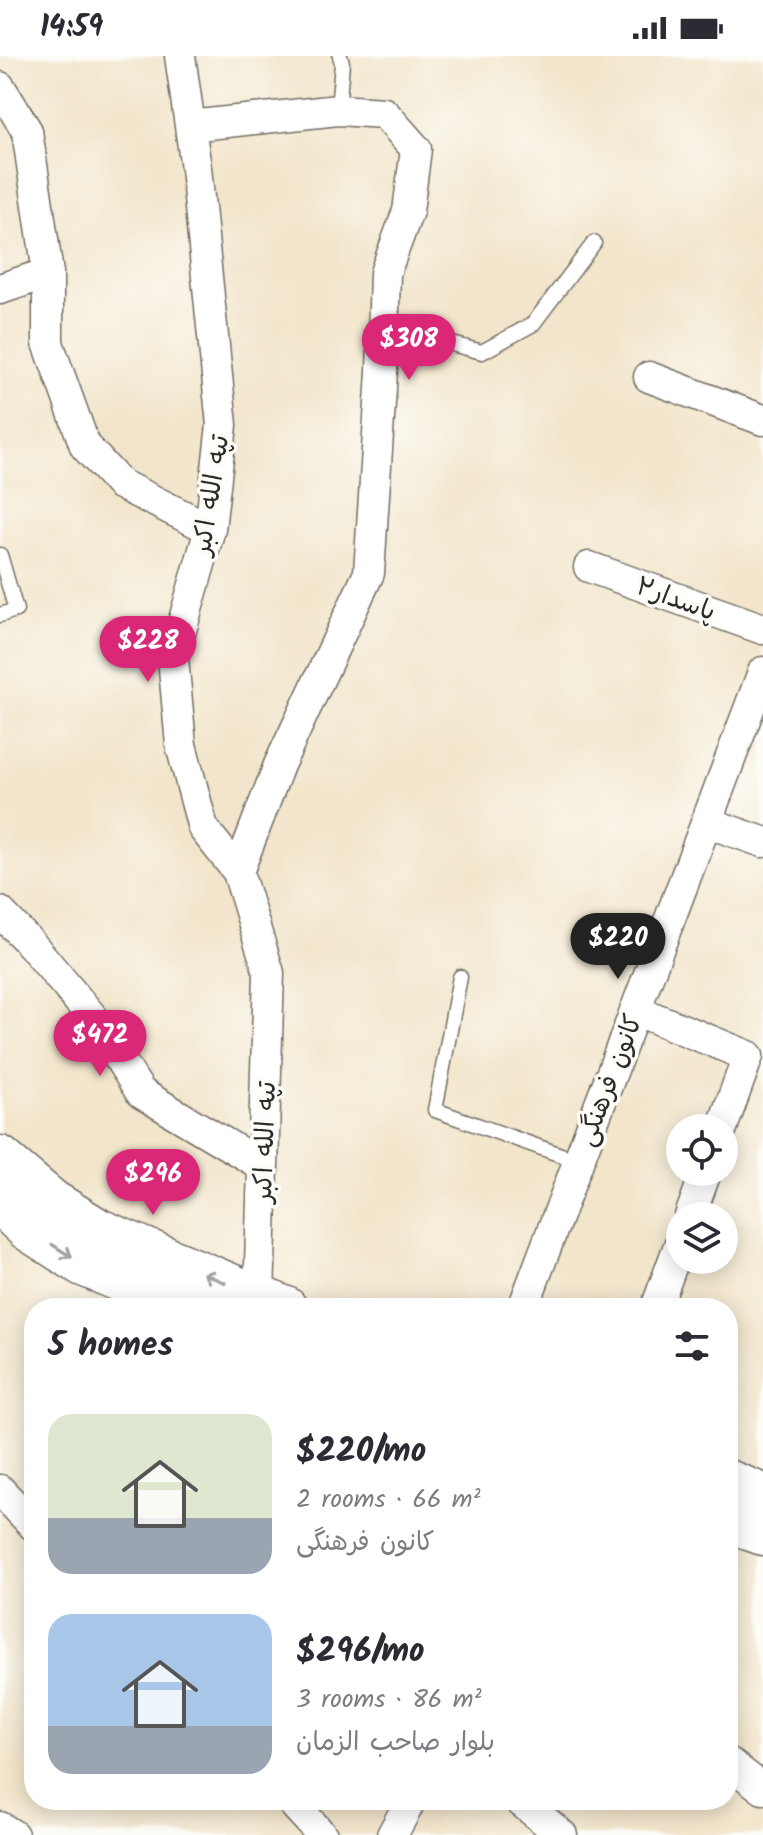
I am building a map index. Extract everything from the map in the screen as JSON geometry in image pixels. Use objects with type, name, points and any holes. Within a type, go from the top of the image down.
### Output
[{"type":"main road","points":[[0,1157],[52,1201],[99,1230],[262,1298]]},
{"type":"main road","points":[[0,1204],[27,1229],[83,1265],[163,1298]]},
{"type":"main road","points":[[738,1485],[763,1495]]},
{"type":"main road","points":[[738,1525],[763,1534]]},
{"type":"street","name":"تپه الله اکبر","points":[[180,56],[196,168],[222,425],[210,529],[173,658],[181,745],[203,828],[238,872],[269,973],[263,1166],[272,1298]]},
{"type":"street","points":[[0,87],[27,131],[48,273],[48,343],[85,446],[120,484],[210,529]]},
{"type":"street","points":[[190,126],[338,110],[384,113],[416,149],[408,211],[385,273],[369,573],[279,765],[238,872]]},
{"type":"street","points":[[0,289],[48,273]]},
{"type":"street","points":[[649,377],[763,420]]},
{"type":"street","name":"پاسدار۲","points":[[589,567],[763,629]]},
{"type":"street","name":"کانون فرهنگی","points":[[527,1298],[763,672]]},
{"type":"street","points":[[706,822],[763,842]]},
{"type":"street","points":[[0,912],[94,1019],[141,1093],[263,1166]]},
{"type":"street","points":[[635,1010],[748,1056],[727,1114]]},
{"type":"street","points":[[660,1298],[669,1274]]},
{"type":"street","points":[[0,1490],[24,1515]]},
{"type":"street","points":[[738,1770],[763,1789]]},
{"type":"street","points":[[299,1810],[322,1835]]},
{"type":"street","points":[[392,1835],[406,1810]]},
{"type":"street","points":[[531,1810],[562,1835]]},
{"type":"street","points":[[0,1827],[13,1835]]},
{"type":"lane","points":[[338,110],[340,56]]},
{"type":"lane","points":[[384,326],[482,352],[533,324],[594,243]]},
{"type":"lane","points":[[0,555],[16,610],[0,615]]},
{"type":"lane","points":[[460,977],[435,1110],[578,1161]]}]
